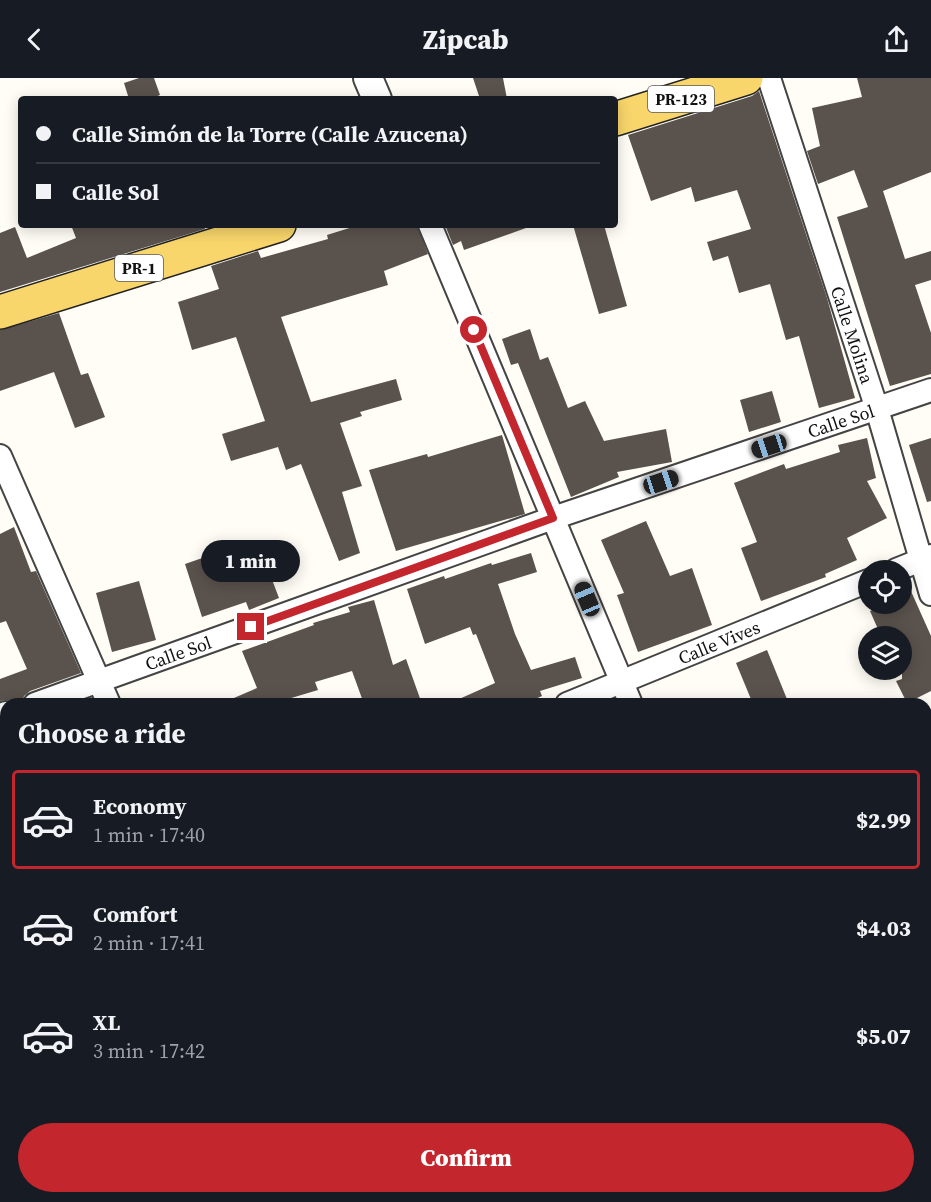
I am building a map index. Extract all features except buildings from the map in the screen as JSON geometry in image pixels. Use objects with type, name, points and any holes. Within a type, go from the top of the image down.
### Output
[{"type":"main road","name":"PR-123","points":[[618,118],[746,78]]},
{"type":"main road","name":"PR-1","points":[[0,312],[269,228]]},
{"type":"street","points":[[368,78],[375,96]]},
{"type":"street","name":"Calle Molina","points":[[769,78],[926,558],[931,594]]},
{"type":"street","points":[[431,228],[628,698]]},
{"type":"street","name":"Calle Sol","points":[[52,698],[553,518],[931,390]]},
{"type":"street","points":[[0,456],[107,698]]},
{"type":"street","points":[[912,564],[926,558]]},
{"type":"street","name":"Calle Vives","points":[[581,698],[858,585]]},
{"type":"route","points":[[251,627],[553,518],[474,330]]}]
